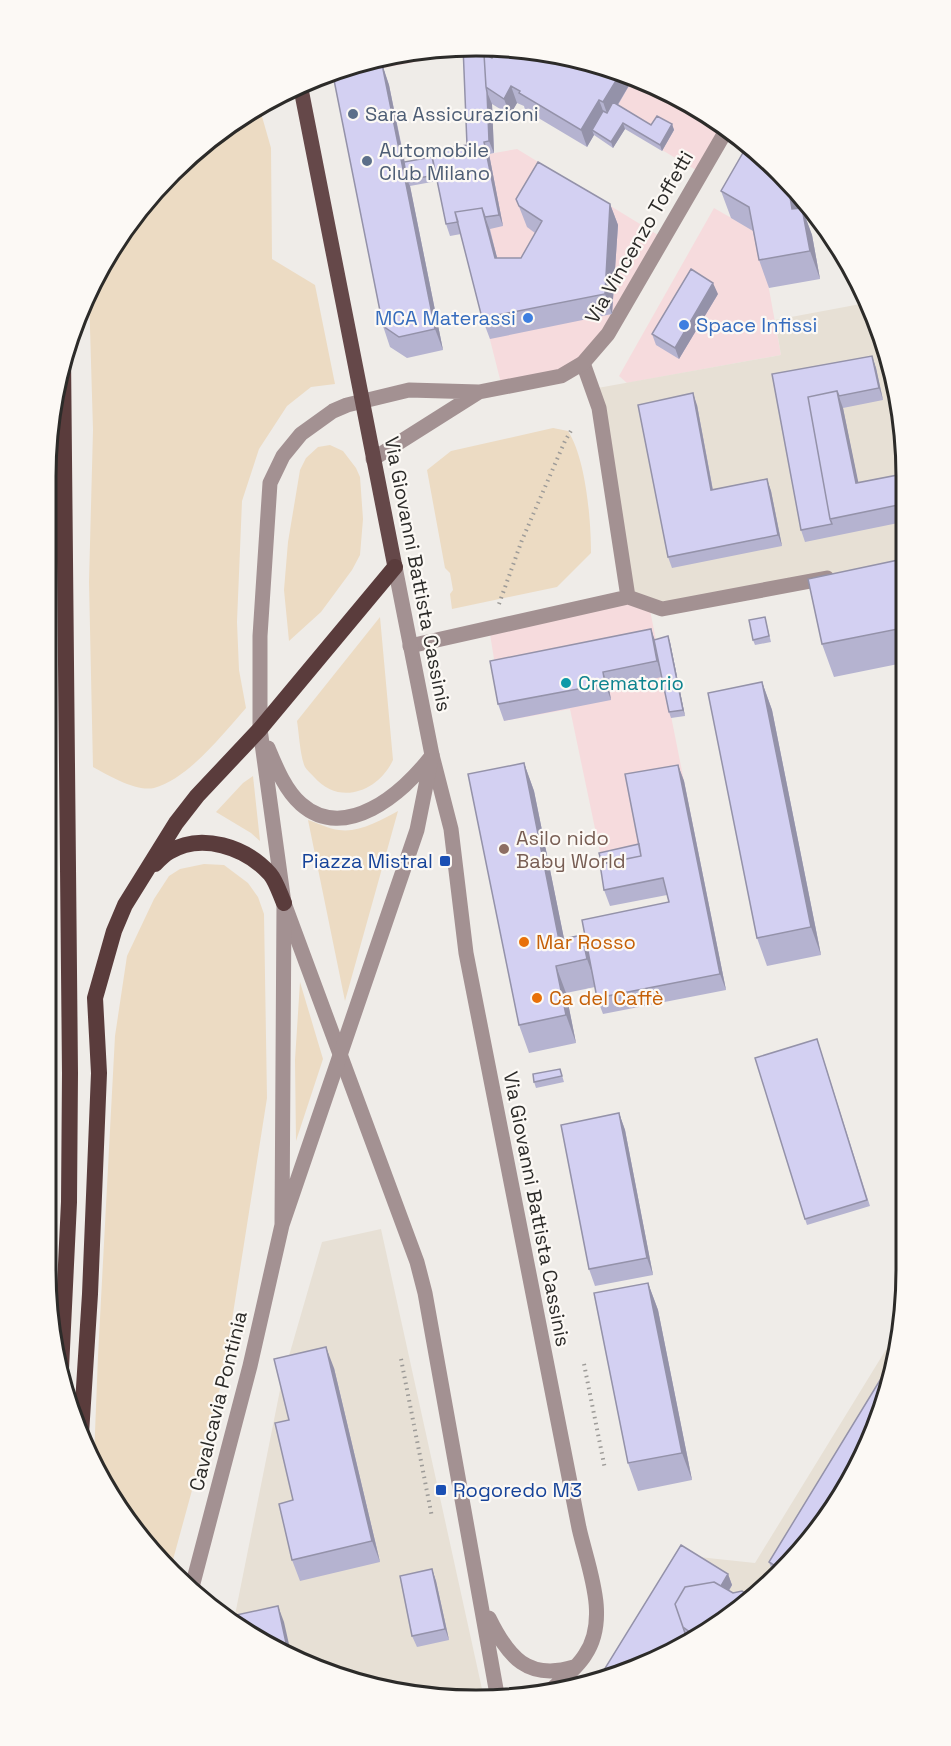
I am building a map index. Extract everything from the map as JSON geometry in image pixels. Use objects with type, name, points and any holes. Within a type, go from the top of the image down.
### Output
[{"type":"highway","points":[[62,1342],[70,1136],[63,397]]},
{"type":"highway","points":[[82,1417],[99,1084],[94,998],[114,931],[125,905],[183,814],[260,729],[394,567]]},
{"type":"highway","points":[[145,873],[169,851],[191,844],[213,843],[232,848],[252,859],[271,875],[284,903]]},
{"type":"main road","name":"Via Giovanni Battista Cassinis","points":[[302,93],[394,567]]},
{"type":"street","name":"Via Vincenzo Toffetti","points":[[584,363],[608,334],[723,136]]},
{"type":"street","points":[[496,1690],[483,1605],[425,1293],[409,1240],[284,903],[260,729],[260,636],[270,483],[283,456],[302,434],[333,411],[362,401],[409,390],[479,392],[561,376],[584,363],[598,408],[628,597]]},
{"type":"street","points":[[373,459],[479,392]]},
{"type":"street","name":"Via Giovanni Battista Cassinis","points":[[394,567],[432,755],[451,829],[466,953],[579,1528],[598,1613],[597,1630],[592,1643],[578,1665],[560,1681]]},
{"type":"street","points":[[410,646],[628,597],[662,609],[846,574]]},
{"type":"street","points":[[260,729],[277,770],[301,804],[333,818],[349,817],[366,812],[381,803],[415,777],[432,755]]},
{"type":"street","name":"Via Giovanni Battista Cassinis","points":[[340,1055],[417,830],[432,755]]},
{"type":"street","name":"Cavalcavia Pontinia","points":[[282,1225],[284,903]]},
{"type":"street","name":"Cavalcavia Pontinia","points":[[194,1581],[250,1366],[282,1225],[340,1055]]},
{"type":"street","points":[[483,1605],[507,1650],[521,1664],[548,1672],[578,1665]]},
{"type":"path","points":[[499,604],[527,530],[572,429]]},
{"type":"path","points":[[401,1359],[432,1516]]},
{"type":"path","points":[[584,1364],[605,1469]]},
{"type":"shaded area","points":[[446,56],[355,74],[394,64]]},
{"type":"shaded area","points":[[503,56],[557,64],[611,78],[636,87],[686,112],[723,136],[701,173]]},
{"type":"shaded area","points":[[261,115],[271,148],[272,259],[315,285],[335,384],[311,387],[287,406],[259,449],[242,501],[237,622],[239,670],[246,708],[192,766],[167,783],[154,788],[139,788],[93,767],[89,582],[93,430],[89,310],[112,265],[142,220],[179,179],[220,142]]},
{"type":"shaded area","points":[[517,149],[663,238],[583,363],[502,387],[463,233],[489,154]]},
{"type":"shaded area","points":[[714,208],[759,234],[781,355],[627,383],[619,376]]},
{"type":"shaded area","points":[[859,304],[881,367],[892,421],[896,476],[896,564],[662,609],[628,597],[592,389],[781,355],[775,320]]},
{"type":"shaded area","points":[[553,428],[568,431],[579,457],[588,507],[591,553],[557,587],[452,609],[450,594],[453,590],[450,573],[445,568],[427,470],[451,451]]},
{"type":"shaded area","points":[[330,445],[343,451],[360,477],[363,519],[360,555],[352,570],[321,612],[289,641],[284,590],[288,542],[300,470],[306,458],[318,447]]},
{"type":"shaded area","points":[[628,597],[649,605],[700,862],[606,881],[570,709],[504,721],[489,628]]},
{"type":"shaded area","points":[[380,617],[393,760],[378,780],[368,787],[346,793],[335,791],[324,786],[305,767],[297,721]]},
{"type":"shaded area","points":[[253,776],[260,841],[216,812],[243,783]]},
{"type":"shaded area","points":[[398,811],[345,1001],[308,820],[339,830],[354,830]]},
{"type":"shaded area","points":[[204,864],[224,865],[248,883],[258,897],[264,914],[267,1098],[223,1377],[173,1560],[126,1504],[94,1447],[115,1036],[127,956],[154,899],[169,876],[180,869]]},
{"type":"shaded area","points":[[300,982],[323,1059],[296,1141],[295,1060]]},
{"type":"shaded area","points":[[381,1229],[482,1690],[421,1687],[340,1668],[290,1647],[235,1615],[282,1380],[322,1242]]},
{"type":"shaded area","points":[[888,1346],[881,1379],[864,1431],[839,1480],[809,1526],[772,1567],[731,1604],[686,1634],[646,1654],[680,1555],[755,1563]]},
{"type":"building","points":[[463,56],[484,56],[489,141],[484,142],[499,215],[485,217],[482,208],[455,212],[458,222],[446,224],[431,151],[467,145]]},
{"type":"building","points":[[484,56],[492,58],[503,56],[530,59],[584,70],[616,80],[603,102],[599,100],[581,130],[511,86],[504,99],[486,87]]},
{"type":"building","points":[[383,67],[435,329],[399,337],[383,326],[334,80]]},
{"type":"building","points":[[613,102],[651,125],[657,116],[672,124],[660,145],[623,123],[611,142],[592,130],[603,111],[607,113]]},
{"type":"building","points":[[743,152],[790,198],[792,209],[799,208],[803,213],[810,251],[759,260],[749,207],[721,191]]},
{"type":"building","points":[[432,157],[436,175],[407,180],[404,162]]},
{"type":"building","points":[[538,162],[610,204],[605,294],[482,318],[455,212],[482,208],[495,258],[521,258],[542,221],[519,206],[516,199]]},
{"type":"building","points":[[691,269],[713,283],[675,348],[652,334]]},
{"type":"building","points":[[872,356],[879,388],[839,396],[837,391],[808,397],[832,524],[801,530],[772,374]]},
{"type":"building","points":[[837,391],[856,483],[896,475],[896,505],[830,519],[808,397]]},
{"type":"building","points":[[693,393],[711,490],[767,479],[778,535],[668,557],[638,405]]},
{"type":"building","points":[[896,560],[896,629],[822,644],[808,579]]},
{"type":"building","points":[[765,617],[769,636],[753,640],[749,620]]},
{"type":"building","points":[[651,629],[657,661],[603,672],[605,684],[498,704],[490,661]]},
{"type":"building","points":[[668,636],[683,710],[669,712],[654,640]]},
{"type":"building","points":[[762,682],[811,927],[757,938],[708,693]]},
{"type":"building","points":[[524,763],[559,940],[582,935],[587,959],[556,966],[566,1015],[519,1025],[468,774]]},
{"type":"building","points":[[678,765],[720,974],[597,998],[582,920],[669,902],[663,878],[604,890],[600,864],[641,856],[625,774]]},
{"type":"building","points":[[639,844],[641,856],[602,864],[599,853]]},
{"type":"building","points":[[817,1039],[867,1200],[805,1219],[755,1058]]},
{"type":"building","points":[[560,1069],[562,1076],[534,1082],[533,1074]]},
{"type":"building","points":[[619,1113],[647,1258],[589,1269],[561,1125]]},
{"type":"building","points":[[648,1283],[682,1453],[628,1463],[594,1293]]},
{"type":"building","points":[[326,1347],[372,1541],[292,1560],[279,1504],[293,1500],[275,1423],[289,1420],[274,1359]]},
{"type":"building","points":[[881,1378],[864,1431],[825,1504],[809,1526],[774,1565],[769,1562]]},
{"type":"building","points":[[681,1545],[728,1574],[721,1586],[714,1582],[685,1587],[675,1604],[685,1634],[636,1659],[604,1670]]},
{"type":"building","points":[[432,1569],[445,1629],[412,1636],[400,1576]]},
{"type":"building","points":[[714,1582],[733,1593],[744,1593],[690,1632],[683,1627],[675,1604],[685,1587]]},
{"type":"building","points":[[278,1606],[287,1645],[265,1634],[235,1615]]},
{"type":"place","name":"Sara Assicurazioni","points":[[353,114]]},
{"type":"place","name":"Automobile Club Milano","points":[[367,161]]},
{"type":"place","name":"MCA Materassi","points":[[528,318]]},
{"type":"place","name":"Space Infissi","points":[[684,325]]},
{"type":"place","name":"Crematorio","points":[[566,683]]},
{"type":"place","name":"Asilo nido Baby World","points":[[504,849]]},
{"type":"place","name":"Piazza Mistral","points":[[445,861]]},
{"type":"place","name":"Mar Rosso","points":[[524,942]]},
{"type":"place","name":"Ca del Caffè","points":[[537,998]]},
{"type":"place","name":"Rogoredo M3","points":[[441,1490]]}]
